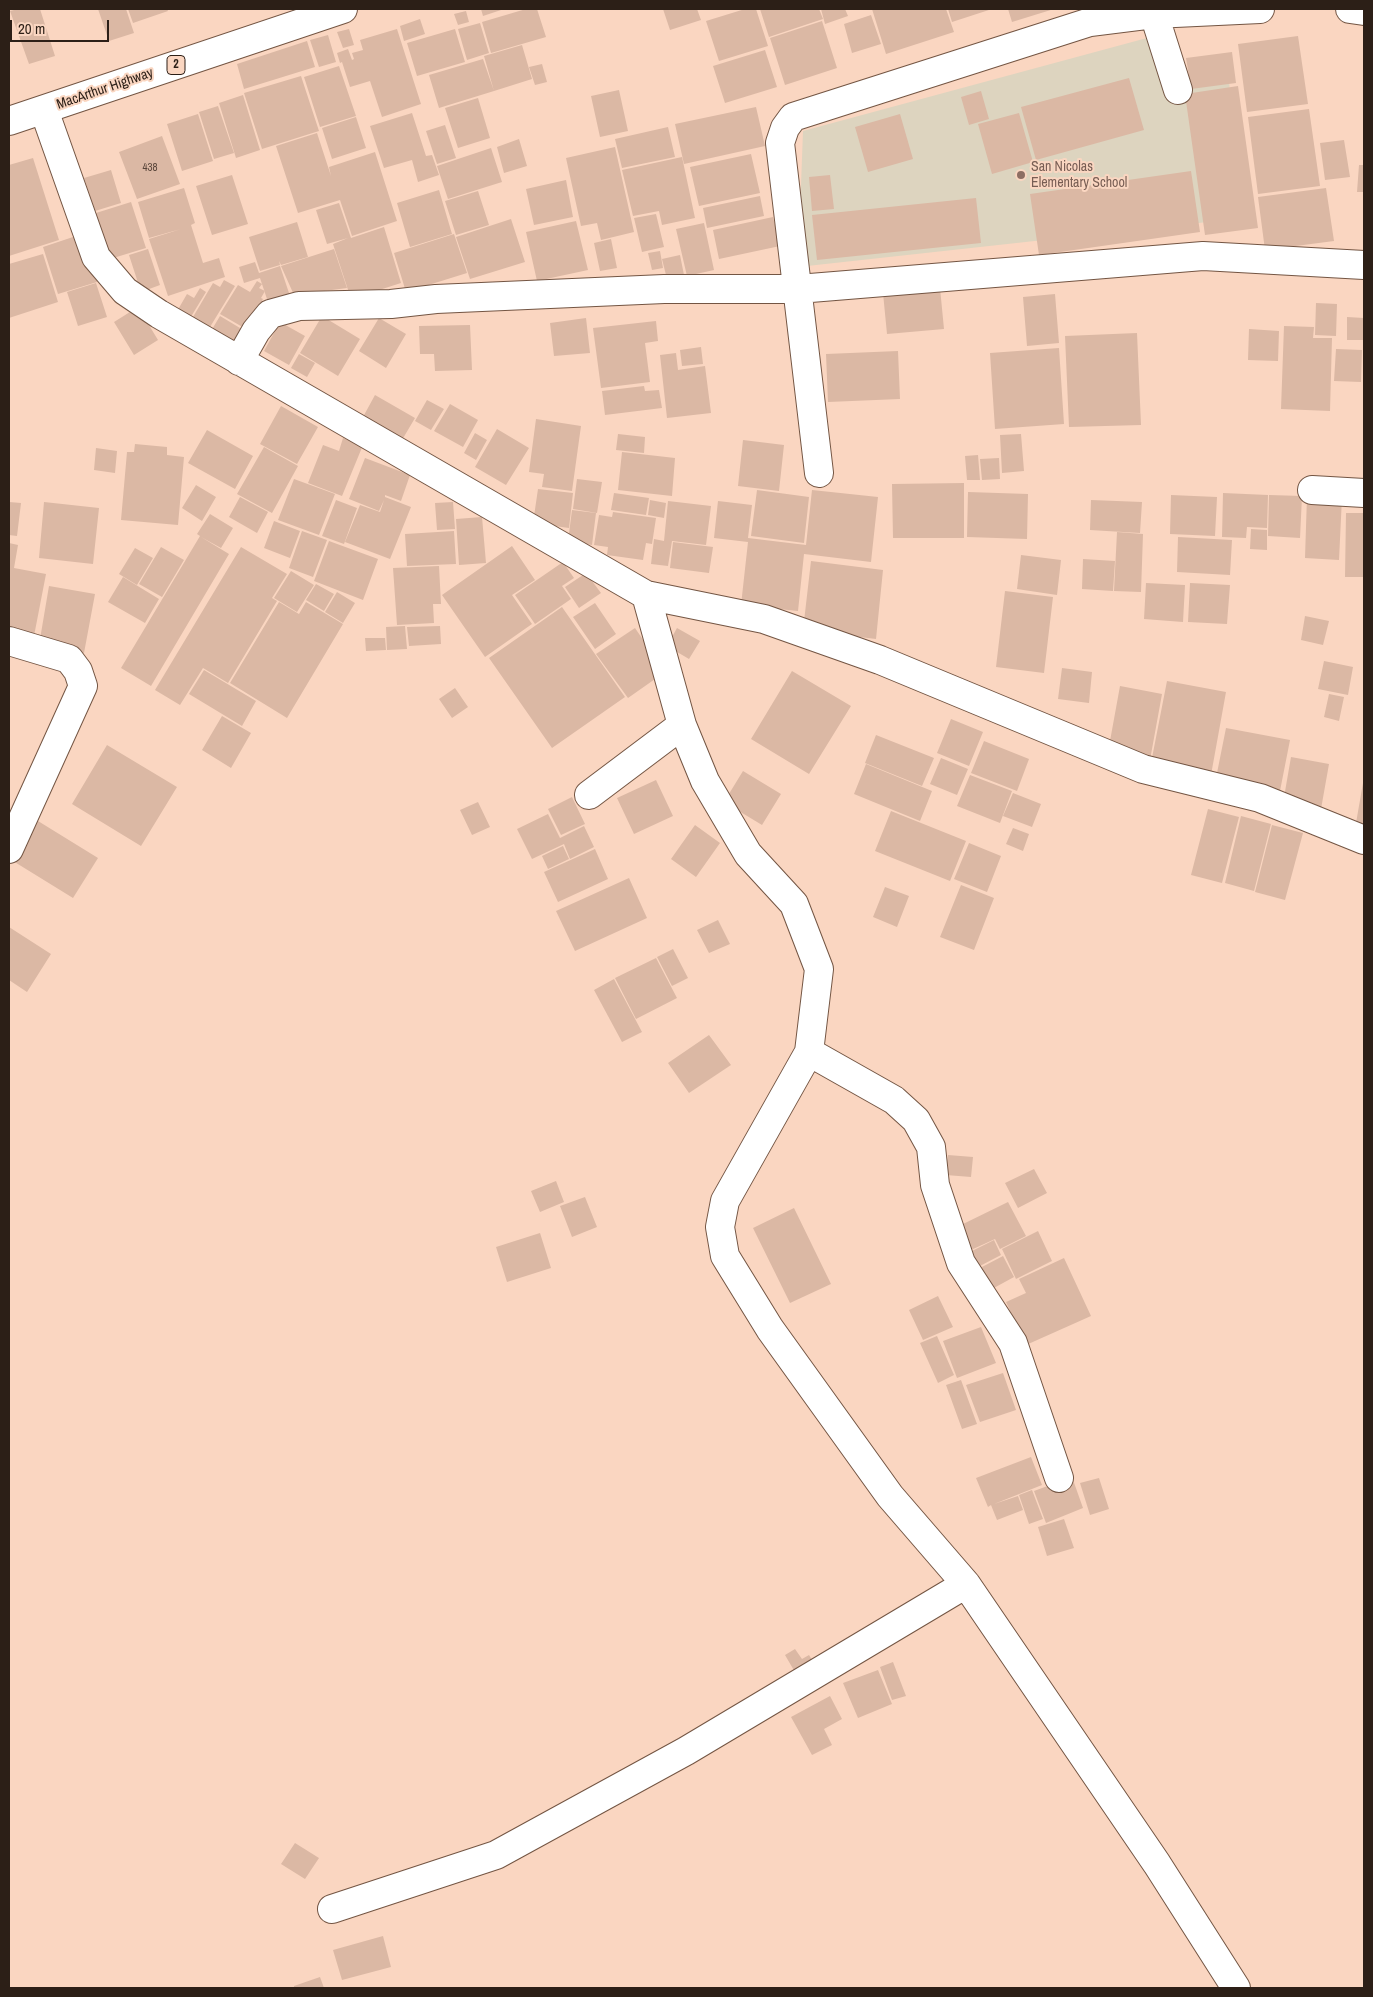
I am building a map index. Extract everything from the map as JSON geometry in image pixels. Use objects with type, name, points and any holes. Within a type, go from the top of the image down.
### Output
[{"type":"main road","name":"MacArthur Highway","points":[[9,121],[343,9]]},
{"type":"main road","points":[[819,473],[780,143],[785,128],[793,117],[1090,22],[1154,14],[1260,9]]},
{"type":"main road","points":[[1350,9],[1364,11]]},
{"type":"main road","points":[[1154,14],[1178,90]]},
{"type":"main road","points":[[44,110],[96,257],[125,291],[158,314],[646,595],[764,619],[880,660],[1143,769],[1260,798],[1364,840]]},
{"type":"main road","points":[[239,361],[256,331],[270,314],[299,306],[391,304],[436,299],[664,289],[798,289],[1203,256],[1364,265]]},
{"type":"main road","points":[[1312,490],[1364,493]]},
{"type":"main road","points":[[646,595],[682,725],[705,781],[748,854],[794,904],[819,969],[809,1052],[725,1201],[720,1228],[724,1256],[770,1329],[890,1496],[966,1584],[1157,1864],[1236,1988]]},
{"type":"main road","points":[[9,641],[70,658],[78,670],[83,686],[9,849]]},
{"type":"main road","points":[[589,795],[682,725]]},
{"type":"main road","points":[[809,1052],[894,1100],[916,1120],[931,1147],[935,1186],[961,1263],[1013,1343],[1059,1478]]},
{"type":"main road","points":[[332,1909],[496,1855],[686,1751],[966,1584]]},
{"type":"shaded area","name":"San Nicolas Elementary School","points":[[1158,35],[1170,76],[1228,73],[1244,218],[798,267],[803,131]]},
{"type":"building","points":[[40,9],[55,56],[29,64],[10,11]]},
{"type":"building","points":[[98,9],[126,9],[134,33],[109,41]]},
{"type":"building","points":[[128,9],[167,9],[168,11],[133,23]]},
{"type":"building","points":[[481,9],[504,9],[483,16]]},
{"type":"building","points":[[526,9],[537,9],[546,37],[491,53],[482,22]]},
{"type":"building","points":[[663,9],[697,9],[701,20],[670,30]]},
{"type":"building","points":[[745,9],[756,9],[768,46],[719,61],[706,21]]},
{"type":"building","points":[[760,9],[819,9],[823,19],[769,37]]},
{"type":"building","points":[[821,9],[845,9],[848,16],[825,24]]},
{"type":"building","points":[[872,9],[946,9],[954,32],[886,54]]},
{"type":"building","points":[[948,9],[992,9],[952,22]]},
{"type":"building","points":[[1008,9],[1054,9],[1012,22]]},
{"type":"building","points":[[466,11],[469,22],[458,25],[454,14]]},
{"type":"building","points":[[871,15],[881,44],[852,53],[844,24]]},
{"type":"building","points":[[420,19],[425,34],[404,41],[400,26]]},
{"type":"building","points":[[822,21],[837,68],[785,85],[770,38]]},
{"type":"building","points":[[480,23],[489,53],[467,60],[458,29]]},
{"type":"building","points":[[349,29],[354,45],[343,48],[337,32]]},
{"type":"building","points":[[397,29],[421,104],[382,117],[370,81],[350,87],[337,53],[348,49],[352,60],[354,59],[352,53],[363,50],[360,40]]},
{"type":"building","points":[[455,29],[465,62],[417,76],[407,43]]},
{"type":"building","points":[[328,35],[336,62],[319,67],[310,40]]},
{"type":"building","points":[[1298,36],[1308,104],[1247,112],[1238,44]]},
{"type":"building","points":[[307,41],[315,67],[244,89],[237,64]]},
{"type":"building","points":[[522,45],[532,79],[494,91],[484,56]]},
{"type":"building","points":[[765,50],[777,87],[725,103],[713,66]]},
{"type":"building","points":[[1232,52],[1236,83],[1191,89],[1186,58]]},
{"type":"building","points":[[483,59],[494,91],[439,108],[429,75]]},
{"type":"building","points":[[542,64],[547,82],[535,85],[529,67]]},
{"type":"building","points":[[339,66],[356,116],[320,127],[304,77]]},
{"type":"building","points":[[301,76],[319,131],[262,149],[244,93]]},
{"type":"building","points":[[1129,78],[1144,130],[1036,160],[1021,107]]},
{"type":"building","points":[[1238,86],[1258,228],[1205,235],[1185,94]]},
{"type":"building","points":[[619,90],[628,131],[600,137],[591,96]]},
{"type":"building","points":[[981,91],[989,119],[969,125],[961,97]]},
{"type":"building","points":[[243,95],[260,150],[236,158],[219,103]]},
{"type":"building","points":[[478,98],[490,138],[458,148],[445,108]]},
{"type":"building","points":[[218,106],[234,153],[214,159],[199,112]]},
{"type":"building","points":[[756,107],[765,146],[684,164],[675,124]]},
{"type":"building","points":[[1309,109],[1320,186],[1258,194],[1248,117]]},
{"type":"building","points":[[412,113],[426,156],[432,155],[439,175],[418,182],[412,160],[384,168],[370,126]]},
{"type":"building","points":[[1019,113],[1033,162],[992,174],[978,124]]},
{"type":"building","points":[[198,114],[213,161],[182,171],[167,124]]},
{"type":"building","points":[[900,114],[913,159],[868,172],[855,127]]},
{"type":"building","points":[[356,117],[366,148],[332,159],[322,128]]},
{"type":"building","points":[[445,125],[456,158],[437,164],[426,131]]},
{"type":"building","points":[[668,127],[675,157],[622,168],[615,139]]},
{"type":"building","points":[[317,133],[331,176],[329,167],[375,152],[397,221],[352,236],[340,200],[298,213],[276,146]]},
{"type":"building","points":[[162,136],[180,184],[137,199],[119,152]]},
{"type":"building","points":[[519,139],[527,166],[504,173],[497,147]]},
{"type":"building","points":[[1344,140],[1350,177],[1325,180],[1320,143]]},
{"type":"building","points":[[615,147],[634,232],[601,240],[597,223],[581,226],[566,158]]},
{"type":"building","points":[[491,148],[502,182],[448,199],[437,166]]},
{"type":"building","points":[[751,154],[760,193],[699,206],[690,167]]},
{"type":"building","points":[[682,157],[695,218],[662,225],[659,211],[633,216],[622,170]]},
{"type":"building","points":[[33,158],[59,240],[9,256],[9,165]]},
{"type":"building","points":[[1359,165],[1364,165],[1364,192],[1357,192]]},
{"type":"building","points":[[111,170],[121,203],[95,211],[84,178]]},
{"type":"building","points":[[1191,171],[1200,232],[1039,255],[1030,194]]},
{"type":"building","points":[[232,175],[248,224],[212,235],[196,186]]},
{"type":"building","points":[[830,175],[834,209],[812,211],[809,177]]},
{"type":"building","points":[[566,180],[573,217],[534,225],[526,189]]},
{"type":"building","points":[[184,188],[195,223],[191,225],[203,263],[219,258],[225,277],[168,296],[149,239],[181,229],[149,238],[138,202]]},
{"type":"building","points":[[1326,188],[1334,241],[1265,250],[1258,197]]},
{"type":"building","points":[[439,190],[452,234],[410,247],[397,203]]},
{"type":"building","points":[[478,191],[489,225],[456,235],[445,201]]},
{"type":"building","points":[[760,196],[764,216],[707,228],[703,208]]},
{"type":"building","points":[[976,198],[981,243],[817,260],[812,215]]},
{"type":"building","points":[[131,202],[146,248],[110,259],[96,213]]},
{"type":"building","points":[[339,203],[351,238],[384,227],[401,283],[351,299],[333,244],[348,238],[327,244],[316,210]]},
{"type":"building","points":[[656,214],[664,247],[642,252],[634,218]]},
{"type":"building","points":[[773,217],[780,246],[719,259],[713,230]]},
{"type":"building","points":[[511,219],[525,262],[470,279],[456,237]]},
{"type":"building","points":[[576,221],[588,270],[537,281],[526,232]]},
{"type":"building","points":[[297,222],[308,257],[281,265],[279,261],[280,265],[260,271],[249,237]]},
{"type":"building","points":[[704,223],[714,270],[687,276],[676,229]]},
{"type":"building","points":[[82,234],[97,282],[58,294],[43,247]]},
{"type":"building","points":[[454,234],[467,273],[406,292],[394,253]]},
{"type":"building","points":[[611,239],[617,268],[600,271],[594,243]]},
{"type":"building","points":[[148,249],[160,285],[141,292],[129,255]]},
{"type":"building","points":[[334,249],[347,288],[294,295],[281,266]]},
{"type":"building","points":[[660,251],[663,268],[652,270],[648,253]]},
{"type":"building","points":[[43,254],[58,302],[9,318],[9,264]]},
{"type":"building","points":[[680,255],[684,275],[667,279],[662,259]]},
{"type":"building","points":[[255,262],[259,273],[280,266],[291,299],[269,305],[260,278],[244,283],[239,267]]},
{"type":"building","points":[[224,280],[235,286],[210,327],[193,317],[213,283],[220,287]]},
{"type":"building","points":[[257,281],[262,284],[259,288],[265,291],[261,298],[263,299],[246,329],[220,314],[238,285],[250,292]]},
{"type":"building","points":[[96,283],[107,317],[78,326],[67,292]]},
{"type":"building","points":[[200,288],[206,292],[189,320],[176,313],[187,294],[194,298]]},
{"type":"building","points":[[940,288],[944,329],[887,334],[883,293]]},
{"type":"building","points":[[1055,294],[1059,343],[1027,346],[1023,297]]},
{"type":"building","points":[[1316,303],[1337,304],[1336,336],[1315,335]]},
{"type":"building","points":[[138,307],[158,340],[134,355],[114,322]]},
{"type":"building","points":[[220,316],[245,331],[233,351],[208,336]]},
{"type":"building","points":[[322,316],[360,339],[338,376],[300,353]]},
{"type":"building","points":[[1347,317],[1364,318],[1364,340],[1347,340]]},
{"type":"building","points":[[379,318],[406,334],[386,368],[359,351]]},
{"type":"building","points":[[586,318],[590,353],[554,356],[550,323]]},
{"type":"building","points":[[656,321],[658,341],[645,343],[650,382],[601,388],[593,328]]},
{"type":"building","points":[[280,322],[305,336],[289,365],[264,351]]},
{"type":"building","points":[[470,325],[472,370],[435,371],[434,354],[420,354],[419,326]]},
{"type":"building","points":[[1284,326],[1314,327],[1313,338],[1332,338],[1330,411],[1281,409]]},
{"type":"building","points":[[1249,329],[1279,331],[1278,361],[1248,360]]},
{"type":"building","points":[[1137,333],[1141,425],[1069,427],[1065,336]]},
{"type":"building","points":[[701,347],[703,364],[682,366],[680,350]]},
{"type":"building","points":[[1059,348],[1064,424],[995,429],[990,353]]},
{"type":"building","points":[[1336,349],[1362,350],[1361,382],[1334,381]]},
{"type":"building","points":[[898,351],[900,399],[828,402],[826,354]]},
{"type":"building","points":[[676,353],[678,370],[705,366],[711,413],[667,418],[660,355]]},
{"type":"building","points":[[299,354],[315,363],[307,377],[291,368]]},
{"type":"building","points":[[644,386],[645,391],[659,390],[662,408],[605,415],[602,391]]},
{"type":"building","points":[[375,395],[415,418],[402,440],[363,417]]},
{"type":"building","points":[[427,400],[444,409],[431,430],[415,421]]},
{"type":"building","points":[[450,404],[478,420],[463,447],[434,431]]},
{"type":"building","points":[[281,406],[318,427],[297,464],[260,444]]},
{"type":"building","points":[[536,419],[581,426],[572,491],[542,487],[544,474],[529,472]]},
{"type":"building","points":[[497,429],[529,448],[506,485],[475,467]]},
{"type":"building","points":[[207,430],[253,456],[235,489],[188,463]]},
{"type":"building","points":[[475,433],[487,440],[476,460],[464,453]]},
{"type":"building","points":[[618,434],[645,437],[644,453],[616,450]]},
{"type":"building","points":[[1021,434],[1024,471],[1002,473],[1000,435]]},
{"type":"building","points":[[343,438],[363,445],[342,496],[308,483],[323,445],[339,451]]},
{"type":"building","points":[[743,440],[784,445],[779,491],[738,486]]},
{"type":"building","points":[[135,444],[167,447],[167,455],[184,457],[178,525],[121,520],[127,452],[134,452]]},
{"type":"building","points":[[264,447],[298,466],[272,513],[237,494]]},
{"type":"building","points":[[96,448],[117,451],[115,473],[94,470]]},
{"type":"building","points":[[622,452],[675,458],[672,496],[618,490]]},
{"type":"building","points":[[978,455],[980,480],[967,480],[965,456]]},
{"type":"building","points":[[365,458],[410,475],[401,501],[385,495],[385,497],[411,507],[390,559],[345,542],[360,505],[380,512],[384,500],[379,511],[349,499]]},
{"type":"building","points":[[999,458],[1000,479],[982,480],[980,459]]},
{"type":"building","points":[[294,479],[335,494],[319,535],[278,520]]},
{"type":"building","points":[[577,479],[602,482],[597,513],[573,509]]},
{"type":"building","points":[[964,483],[964,538],[893,538],[892,484]]},
{"type":"building","points":[[196,485],[216,497],[202,521],[182,508]]},
{"type":"building","points":[[538,489],[573,493],[569,528],[533,523]]},
{"type":"building","points":[[757,490],[809,497],[804,543],[751,536]]},
{"type":"building","points":[[812,490],[878,497],[871,562],[804,554],[798,611],[741,605],[748,542],[714,538],[718,501],[752,505],[748,538],[806,545]]},
{"type":"building","points":[[968,492],[1028,494],[1027,539],[967,537]]},
{"type":"building","points":[[614,493],[649,498],[646,515],[611,510]]},
{"type":"building","points":[[1223,493],[1268,495],[1267,528],[1247,527],[1246,538],[1222,537]]},
{"type":"building","points":[[1171,495],[1217,497],[1215,536],[1170,534]]},
{"type":"building","points":[[1269,495],[1302,496],[1300,538],[1268,536]]},
{"type":"building","points":[[1307,496],[1342,497],[1339,560],[1305,558]]},
{"type":"building","points":[[240,497],[268,512],[257,533],[229,517]]},
{"type":"building","points":[[336,500],[357,508],[344,544],[322,536]]},
{"type":"building","points":[[650,500],[666,503],[664,518],[648,515]]},
{"type":"building","points":[[1091,500],[1142,502],[1140,533],[1090,530]]},
{"type":"building","points":[[668,501],[711,506],[706,545],[672,541],[668,566],[651,564],[654,539],[664,541]]},
{"type":"building","points":[[9,502],[21,503],[17,536],[9,535]]},
{"type":"building","points":[[44,502],[99,508],[93,564],[39,558]]},
{"type":"building","points":[[453,502],[455,529],[437,530],[435,503]]},
{"type":"building","points":[[572,510],[596,513],[592,545],[568,541]]},
{"type":"building","points":[[613,512],[656,518],[652,544],[646,543],[643,560],[607,555],[608,547],[594,545],[599,515],[612,517]]},
{"type":"building","points":[[1346,513],[1364,513],[1364,577],[1345,577]]},
{"type":"building","points":[[210,514],[233,528],[221,548],[201,537],[229,554],[151,686],[121,668],[200,536],[197,534]]},
{"type":"building","points":[[482,517],[486,563],[459,565],[456,519]]},
{"type":"building","points":[[274,521],[300,531],[290,558],[264,548]]},
{"type":"building","points":[[1251,529],[1267,530],[1267,550],[1250,549]]},
{"type":"building","points":[[302,531],[327,540],[313,577],[289,568]]},
{"type":"building","points":[[454,531],[456,564],[407,566],[405,534]]},
{"type":"building","points":[[1117,532],[1143,534],[1141,592],[1114,591]]},
{"type":"building","points":[[1178,537],[1232,540],[1230,575],[1177,572]]},
{"type":"building","points":[[329,541],[378,559],[363,600],[314,581]]},
{"type":"building","points":[[673,542],[713,547],[709,573],[670,568]]},
{"type":"building","points":[[9,543],[18,545],[14,568],[46,574],[34,636],[9,631]]},
{"type":"building","points":[[512,546],[535,580],[512,595],[532,624],[485,657],[442,595]]},
{"type":"building","points":[[161,547],[184,560],[162,597],[139,584]]},
{"type":"building","points":[[241,547],[287,574],[272,598],[277,601],[228,683],[203,668],[180,705],[155,690]]},
{"type":"building","points":[[135,548],[153,558],[137,585],[119,574]]},
{"type":"building","points":[[1021,555],[1061,560],[1057,595],[1017,589]]},
{"type":"building","points":[[1083,559],[1115,561],[1113,591],[1082,589]]},
{"type":"building","points":[[811,561],[883,570],[876,639],[803,630]]},
{"type":"building","points":[[563,562],[574,578],[562,586],[571,599],[535,624],[515,595]]},
{"type":"building","points":[[439,566],[441,604],[433,604],[434,623],[397,625],[393,568]]},
{"type":"building","points":[[291,571],[314,585],[297,612],[274,598]]},
{"type":"building","points":[[586,573],[601,593],[579,608],[565,587]]},
{"type":"building","points":[[123,577],[159,599],[145,623],[108,602]]},
{"type":"building","points":[[1146,583],[1185,585],[1183,622],[1144,619]]},
{"type":"building","points":[[1190,583],[1230,585],[1227,624],[1188,622]]},
{"type":"building","points":[[316,584],[334,594],[324,611],[306,600]]},
{"type":"building","points":[[49,586],[95,594],[84,653],[39,645]]},
{"type":"building","points":[[1005,591],[1053,597],[1044,673],[996,667]]},
{"type":"building","points":[[337,592],[355,603],[343,623],[325,612]]},
{"type":"building","points":[[279,602],[299,614],[306,602],[343,624],[287,718],[230,683]]},
{"type":"building","points":[[595,603],[616,634],[595,649],[573,617]]},
{"type":"building","points":[[562,607],[625,697],[552,748],[489,658]]},
{"type":"building","points":[[1305,616],[1329,621],[1323,645],[1301,640]]},
{"type":"building","points":[[405,626],[407,649],[387,650],[386,627]]},
{"type":"building","points":[[440,626],[441,644],[409,646],[407,627]]},
{"type":"building","points":[[635,628],[665,672],[628,698],[596,654]]},
{"type":"building","points":[[677,628],[700,641],[689,659],[667,646]]},
{"type":"building","points":[[365,638],[385,638],[386,650],[366,651]]},
{"type":"building","points":[[1324,661],[1353,667],[1348,695],[1318,689]]},
{"type":"building","points":[[1062,668],[1092,672],[1089,703],[1058,699]]},
{"type":"building","points":[[204,670],[256,701],[242,726],[189,694]]},
{"type":"building","points":[[792,671],[851,706],[809,774],[751,739]]},
{"type":"building","points":[[1167,681],[1226,692],[1211,775],[1151,763]]},
{"type":"building","points":[[1120,686],[1162,694],[1150,760],[1108,752]]},
{"type":"building","points":[[455,688],[468,707],[452,718],[439,699]]},
{"type":"building","points":[[1329,694],[1344,697],[1339,721],[1324,717]]},
{"type":"building","points":[[222,716],[251,733],[231,768],[202,750]]},
{"type":"building","points":[[951,719],[983,732],[969,766],[937,753]]},
{"type":"building","points":[[1226,728],[1290,740],[1279,796],[1215,783]]},
{"type":"building","points":[[876,735],[934,758],[922,786],[865,763]]},
{"type":"building","points":[[984,741],[1029,759],[1017,791],[971,773]]},
{"type":"building","points":[[107,745],[177,787],[141,846],[72,804]]},
{"type":"building","points":[[1291,757],[1329,764],[1321,809],[1283,803]]},
{"type":"building","points":[[941,758],[968,769],[957,795],[930,784]]},
{"type":"building","points":[[866,764],[932,791],[920,821],[854,794]]},
{"type":"building","points":[[743,771],[781,794],[762,825],[724,802]]},
{"type":"building","points":[[970,775],[1012,791],[1000,823],[957,806]]},
{"type":"building","points":[[656,780],[673,816],[634,834],[617,798]]},
{"type":"building","points":[[1364,783],[1364,824],[1356,823]]},
{"type":"building","points":[[1013,793],[1041,804],[1032,827],[1003,816]]},
{"type":"building","points":[[572,797],[585,824],[561,835],[548,809]]},
{"type":"building","points":[[478,802],[490,827],[472,835],[460,810]]},
{"type":"building","points":[[1208,809],[1239,817],[1222,883],[1191,875]]},
{"type":"building","points":[[891,811],[966,841],[950,881],[875,851]]},
{"type":"building","points":[[548,814],[560,838],[584,826],[594,847],[570,859],[564,844],[532,859],[517,829]]},
{"type":"building","points":[[1241,816],[1271,824],[1254,891],[1225,883]]},
{"type":"building","points":[[38,821],[98,858],[73,898],[13,861]]},
{"type":"building","points":[[695,825],[720,843],[696,877],[671,859]]},
{"type":"building","points":[[1272,825],[1303,833],[1285,900],[1255,892]]},
{"type":"building","points":[[1013,828],[1029,834],[1023,851],[1006,844]]},
{"type":"building","points":[[969,843],[1001,856],[987,892],[954,879]]},
{"type":"building","points":[[563,846],[569,859],[548,869],[542,856]]},
{"type":"building","points":[[595,849],[608,879],[558,902],[544,872]]},
{"type":"building","points":[[629,878],[647,918],[575,951],[556,911]]},
{"type":"building","points":[[961,885],[994,898],[974,950],[940,937]]},
{"type":"building","points":[[885,887],[909,896],[897,927],[873,917]]},
{"type":"building","points":[[718,920],[730,944],[709,953],[697,930]]},
{"type":"building","points":[[9,927],[51,954],[27,992],[9,980]]},
{"type":"building","points":[[673,949],[688,978],[672,986],[657,957]]},
{"type":"building","points":[[656,958],[677,998],[636,1019],[615,978]]},
{"type":"building","points":[[614,979],[642,1032],[622,1042],[594,990]]},
{"type":"building","points":[[709,1035],[731,1065],[689,1093],[668,1063]]},
{"type":"building","points":[[948,1155],[973,1157],[971,1177],[946,1175]]},
{"type":"building","points":[[1034,1169],[1047,1193],[1018,1208],[1005,1183]]},
{"type":"building","points":[[556,1181],[564,1202],[540,1212],[531,1191]]},
{"type":"building","points":[[585,1197],[597,1227],[572,1237],[560,1206]]},
{"type":"building","points":[[1008,1202],[1026,1236],[1000,1249],[995,1239],[971,1250],[959,1226]]},
{"type":"building","points":[[794,1208],[831,1284],[790,1303],[753,1228]]},
{"type":"building","points":[[1038,1231],[1052,1261],[1016,1279],[1002,1249]]},
{"type":"building","points":[[540,1233],[551,1268],[507,1282],[496,1247]]},
{"type":"building","points":[[994,1240],[1001,1255],[978,1267],[970,1252]]},
{"type":"building","points":[[1003,1256],[1014,1277],[992,1289],[980,1268]]},
{"type":"building","points":[[1064,1258],[1091,1316],[1026,1345],[1006,1302],[1026,1293],[1019,1279]]},
{"type":"building","points":[[938,1296],[953,1327],[923,1340],[909,1310]]},
{"type":"building","points":[[981,1327],[996,1363],[957,1378],[943,1341]]},
{"type":"building","points":[[937,1336],[954,1375],[938,1383],[920,1343]]},
{"type":"building","points":[[1003,1373],[1016,1410],[980,1422],[966,1385]]},
{"type":"building","points":[[961,1380],[977,1424],[962,1429],[946,1385]]},
{"type":"building","points":[[1031,1457],[1042,1485],[994,1504],[1018,1496],[1023,1510],[997,1520],[991,1505],[988,1507],[976,1478]]},
{"type":"building","points":[[1072,1477],[1083,1508],[1046,1523],[1034,1491]]},
{"type":"building","points":[[1099,1478],[1109,1509],[1090,1515],[1080,1483]]},
{"type":"building","points":[[1032,1490],[1043,1519],[1029,1524],[1019,1495]]},
{"type":"building","points":[[1064,1519],[1074,1548],[1047,1556],[1038,1527]]},
{"type":"building","points":[[795,1649],[802,1659],[809,1655],[817,1668],[799,1679],[785,1655]]},
{"type":"building","points":[[893,1662],[906,1696],[892,1700],[880,1667]]},
{"type":"building","points":[[878,1670],[892,1704],[858,1718],[843,1683]]},
{"type":"building","points":[[830,1696],[842,1719],[824,1729],[832,1745],[812,1755],[791,1717]]},
{"type":"building","points":[[295,1843],[319,1858],[305,1879],[281,1864]]},
{"type":"building","points":[[383,1936],[391,1967],[342,1980],[333,1950]]},
{"type":"building","points":[[320,1977],[324,1988],[294,1988],[294,1986]]},
{"type":"place","name":"San Nicolas Elementary School","points":[[1021,175]]}]
